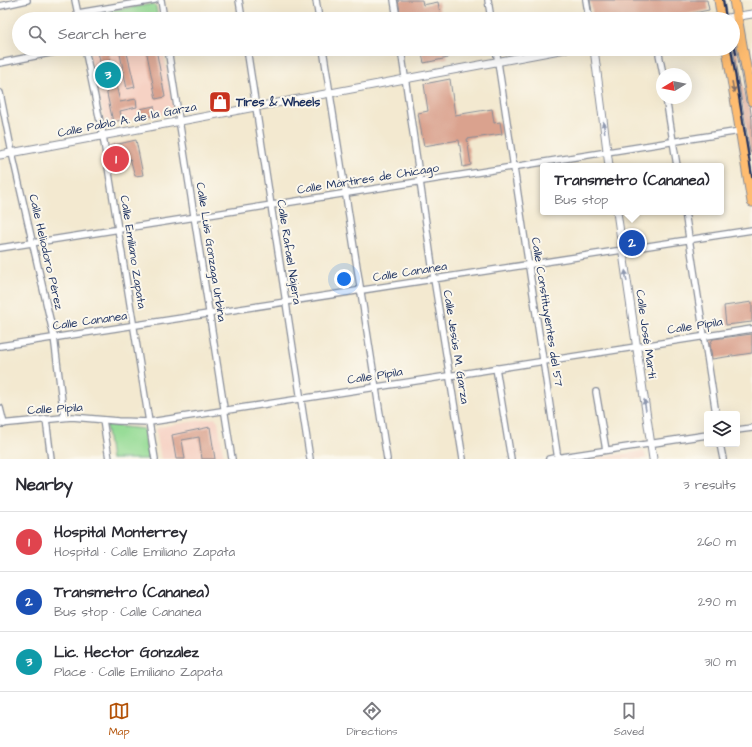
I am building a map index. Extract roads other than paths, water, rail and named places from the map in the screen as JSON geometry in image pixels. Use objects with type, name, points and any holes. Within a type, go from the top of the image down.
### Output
[{"type":"main road","points":[[719,0],[721,12]]},
{"type":"main road","points":[[734,0],[736,12]]},
{"type":"main road","points":[[740,34],[752,101]]},
{"type":"main road","points":[[728,56],[752,202]]},
{"type":"street","points":[[0,6],[27,0]]},
{"type":"street","points":[[75,0],[77,12]]},
{"type":"street","points":[[97,12],[155,0]]},
{"type":"street","points":[[161,0],[163,12]]},
{"type":"street","points":[[240,0],[241,12]]},
{"type":"street","points":[[316,0],[318,12]]},
{"type":"street","points":[[394,0],[396,12]]},
{"type":"street","points":[[488,0],[490,12]]},
{"type":"street","points":[[586,0],[588,12]]},
{"type":"street","points":[[740,16],[752,14]]},
{"type":"street","points":[[0,63],[35,56]]},
{"type":"street","name":"Calle Emiliano Zapata","points":[[86,56],[103,136],[155,459]]},
{"type":"street","name":"Calle Luis Gonzaga Urbina","points":[[169,56],[232,459]]},
{"type":"street","name":"Calle Rafael Nájera","points":[[248,56],[310,459]]},
{"type":"street","points":[[324,56],[387,459]]},
{"type":"street","name":"Calle Jesús M. Garza","points":[[402,56],[434,279],[463,459]]},
{"type":"street","name":"Calle Constituyentes del 57","points":[[497,56],[558,458]]},
{"type":"street","name":"Calle Pablo A. de la Garza","points":[[0,155],[179,122],[329,92],[529,56]]},
{"type":"street","points":[[595,56],[609,163]]},
{"type":"street","points":[[659,56],[661,68]]},
{"type":"street","name":"Calle Heliodoro Pérez","points":[[0,93],[54,338],[64,417]]},
{"type":"street","points":[[667,104],[677,163]]},
{"type":"street","name":"Calle Mártires de Chicago","points":[[0,248],[674,142],[740,130]]},
{"type":"street","name":"Calle José Martí","points":[[616,215],[654,459]]},
{"type":"street","points":[[685,215],[716,411]]},
{"type":"street","name":"Calle Cananea","points":[[0,346],[752,230]]},
{"type":"street","name":"Calle Pípila","points":[[2,424],[64,417],[150,422],[543,360],[752,329]]},
{"type":"street","points":[[496,368],[511,459]]},
{"type":"street","points":[[596,392],[606,450]]},
{"type":"street","points":[[0,408],[2,424]]},
{"type":"street","points":[[46,420],[51,459]]},
{"type":"street","points":[[103,420],[108,459]]},
{"type":"street","points":[[740,430],[752,428]]},
{"type":"street","points":[[549,459],[704,435]]},
{"type":"street","points":[[721,447],[723,459]]},
{"type":"railway","points":[[723,0],[725,12]]},
{"type":"railway","points":[[732,56],[752,177]]},
{"type":"place","name":"Lic. Hector Gonzalez","points":[[108,75]]},
{"type":"place","name":"Tires & Wheels","points":[[220,102]]},
{"type":"place","name":"Hospital Monterrey","points":[[116,159]]},
{"type":"place","name":"Transmetro (Cananea)","points":[[632,243]]}]
